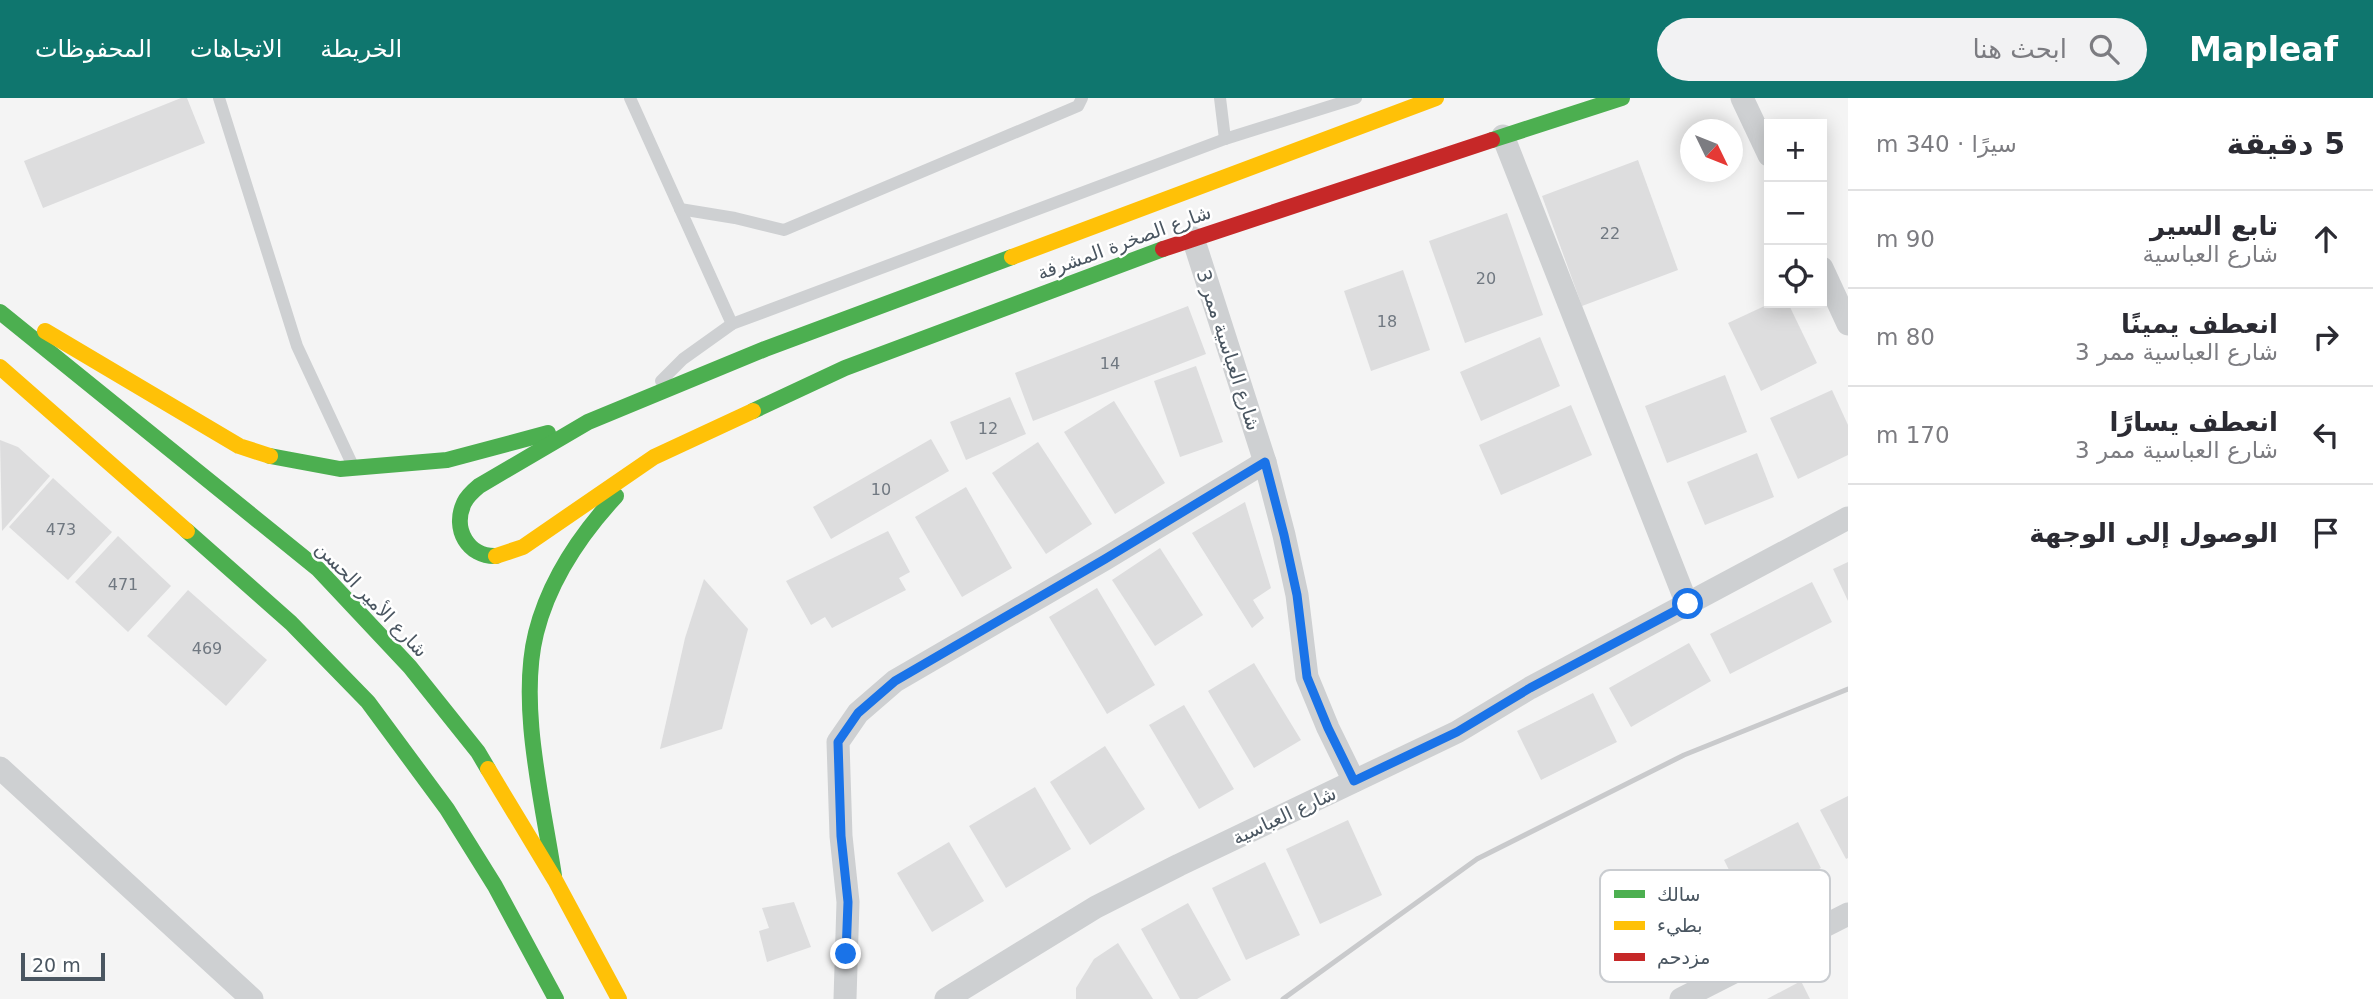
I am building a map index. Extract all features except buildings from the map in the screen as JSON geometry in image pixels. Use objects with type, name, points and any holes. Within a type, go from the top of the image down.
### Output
[{"type":"main road","name":"شارع الصخرة المشرفة","points":[[588,422],[765,349],[1436,98]]},
{"type":"main road","name":"شارع الصخرة المشرفة","points":[[654,457],[845,368],[1193,238],[1622,98]]},
{"type":"main road","points":[[0,304],[187,418],[239,446],[284,460],[340,469],[447,460],[588,422]]},
{"type":"main road","name":"شارع الأمير الحسن","points":[[0,312],[318,569],[410,667],[478,752],[555,880],[619,999]]},
{"type":"main road","points":[[0,367],[291,622],[368,702],[447,809],[495,886],[556,999]]},
{"type":"main road","points":[[588,422],[479,486],[466,499],[459,515],[460,531],[474,551],[489,556],[503,555],[523,547],[654,457]]},
{"type":"main road","points":[[555,880],[532,721],[532,653],[545,602],[579,542],[608,503],[654,457]]},
{"type":"street","points":[[1742,98],[1764,144]]},
{"type":"street","points":[[1503,136],[1688,604]]},
{"type":"street","name":"شارع العباسية ممر 3","points":[[1193,238],[1265,462],[1284,535],[1297,595],[1307,677],[1354,781]]},
{"type":"street","points":[[1827,279],[1848,324]]},
{"type":"street","points":[[845,999],[848,902],[841,836],[838,742],[858,713],[895,681],[1265,462]]},
{"type":"street","name":"شارع العباسية","points":[[946,999],[1096,908],[1179,865],[1457,732],[1530,688],[1848,518]]},
{"type":"street","points":[[0,768],[245,997]]},
{"type":"street","points":[[1830,923],[1848,914]]},
{"type":"street","points":[[1681,999],[1714,982]]},
{"type":"lane","points":[[219,98],[297,346],[354,469]]},
{"type":"lane","points":[[630,98],[732,324]]},
{"type":"lane","points":[[680,209],[784,230],[1078,106],[1082,98]]},
{"type":"lane","points":[[1220,98],[1225,139]]},
{"type":"lane","points":[[642,399],[683,359],[732,324],[1225,139],[1356,98]]},
{"type":"railway","points":[[1283,999],[1477,859],[1684,755],[1848,689]]},
{"type":"traffic: fast","points":[[1492,140],[1622,98]]},
{"type":"traffic: fast","points":[[753,411],[845,368],[1163,249]]},
{"type":"traffic: fast","points":[[496,556],[478,552],[465,540],[460,522],[467,498],[479,486],[588,422],[765,349],[1012,257]]},
{"type":"traffic: fast","points":[[0,312],[318,569],[410,667],[478,752],[488,769]]},
{"type":"traffic: fast","points":[[270,456],[340,469],[447,460],[548,433]]},
{"type":"traffic: fast","points":[[554,876],[534,754],[531,661],[542,614],[558,577],[578,543],[616,496]]},
{"type":"traffic: fast","points":[[187,531],[291,623],[368,702],[447,809],[495,886],[556,999]]},
{"type":"traffic: slow","points":[[1012,257],[1436,98]]},
{"type":"traffic: slow","points":[[45,331],[239,446],[270,456]]},
{"type":"traffic: slow","points":[[0,367],[187,531]]},
{"type":"traffic: slow","points":[[496,556],[523,547],[654,457],[753,411]]},
{"type":"traffic: slow","points":[[488,769],[555,880],[619,999]]},
{"type":"traffic: jam","points":[[1163,249],[1492,140]]},
{"type":"route","points":[[846,954],[848,902],[841,836],[838,742],[858,713],[895,681],[1265,462],[1297,595],[1307,677],[1354,781],[1457,732],[1530,688],[1688,604]]}]
